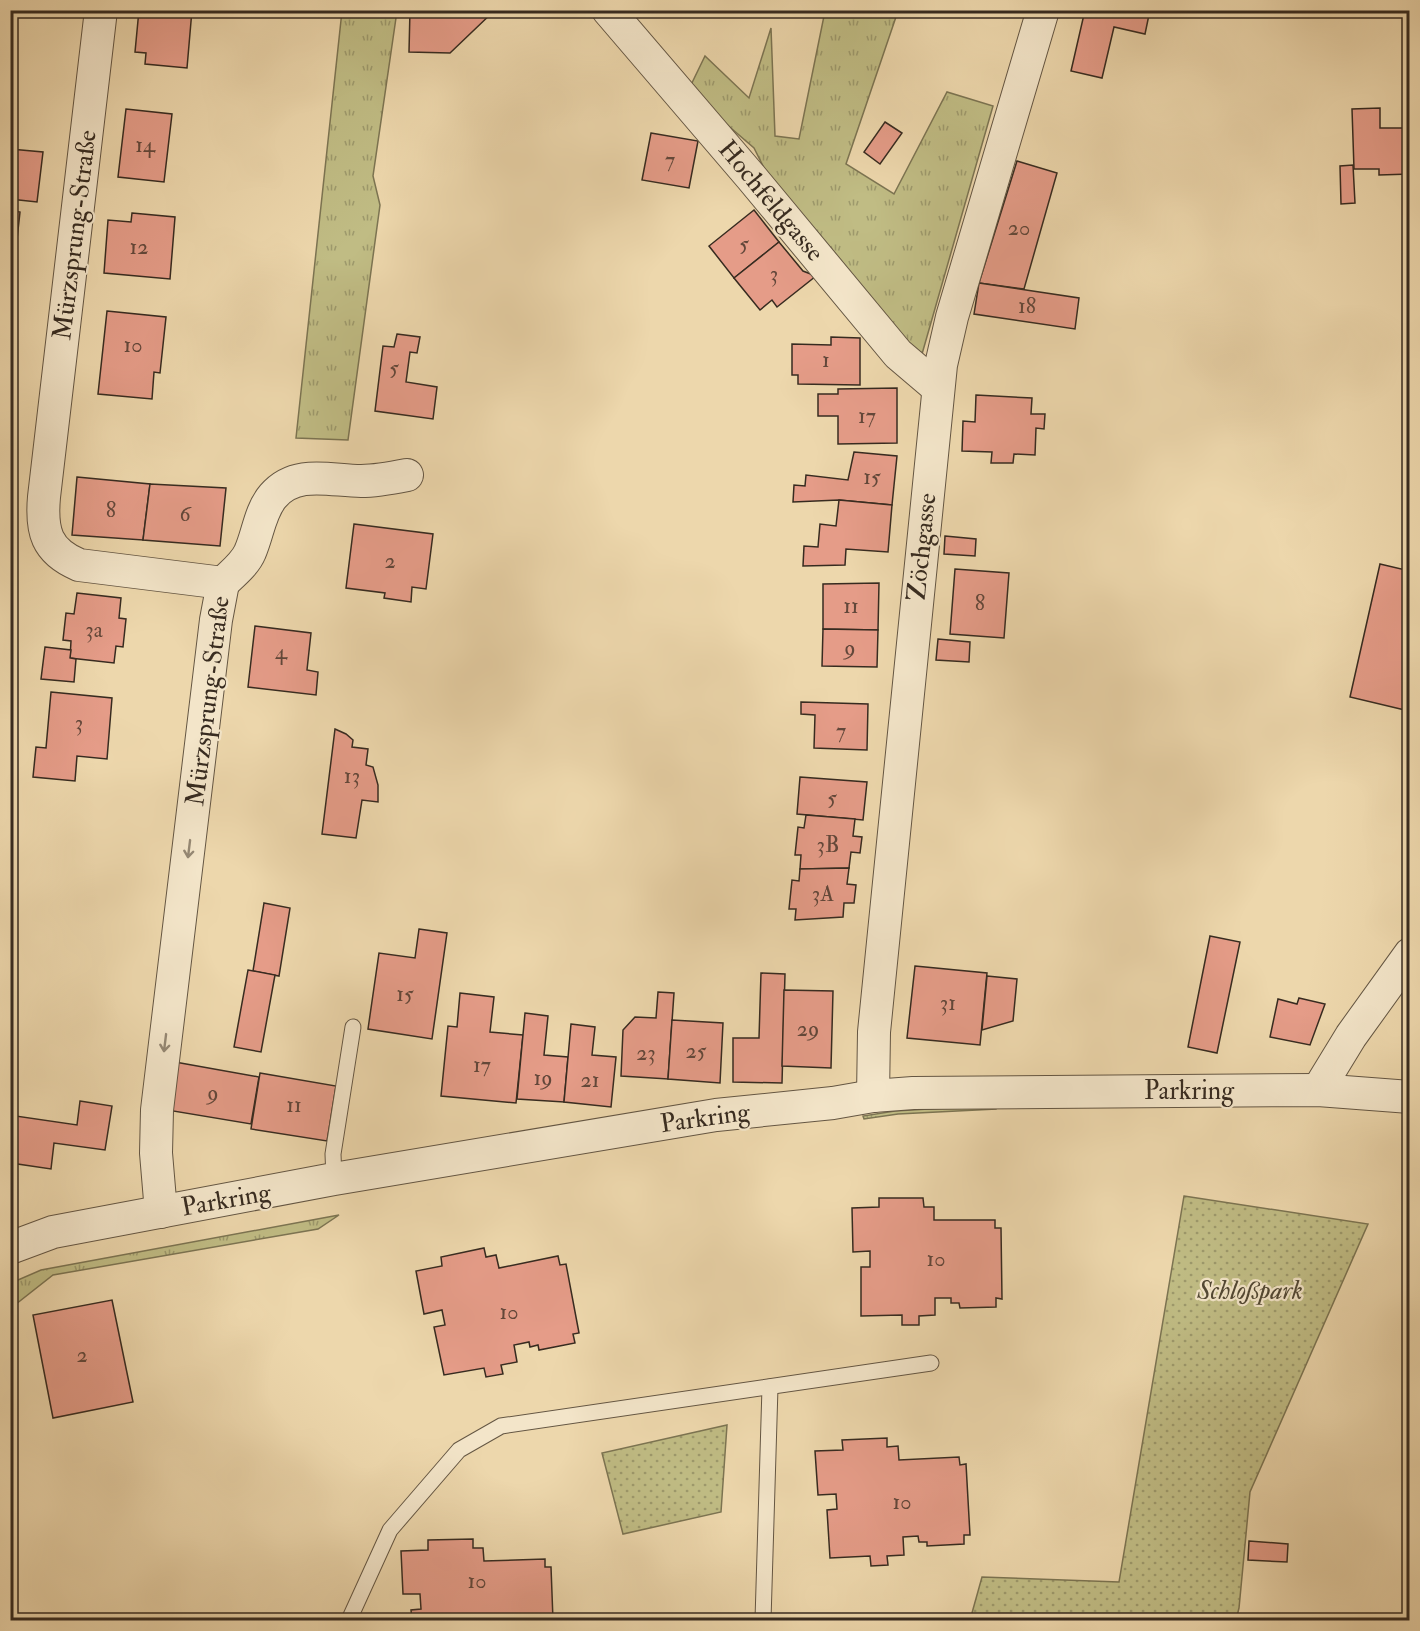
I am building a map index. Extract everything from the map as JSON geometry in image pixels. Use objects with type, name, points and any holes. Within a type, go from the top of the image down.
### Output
[{"type":"street","name":"Mürzsprung-Straße","points":[[101,10],[44,497],[44,529],[51,546],[64,558],[79,564],[223,583],[216,620],[157,1110],[156,1153],[160,1212]]},
{"type":"street","name":"Hochfeldgasse","points":[[608,10],[898,354],[938,388]]},
{"type":"street","name":"Zöchgasse","points":[[873,1096],[874,1032],[938,388],[952,316],[1043,10]]},
{"type":"street","points":[[223,583],[250,553],[263,514],[273,496],[288,484],[302,479],[368,481],[407,475]]},
{"type":"street","points":[[1318,1090],[1351,1036],[1410,954]]},
{"type":"street","name":"Parkring","points":[[10,1248],[53,1232],[334,1179],[716,1115],[833,1103],[873,1096],[912,1093],[1318,1090],[1410,1097]]},
{"type":"lane","points":[[334,1179],[333,1154],[353,1027]]},
{"type":"lane","points":[[349,1620],[390,1530],[459,1450],[501,1426],[931,1363]]},
{"type":"lane","points":[[763,1620],[770,1387]]},
{"type":"green space","points":[[342,11],[397,11],[373,176],[380,205],[348,440],[296,438]]},
{"type":"green space","points":[[825,11],[898,11],[846,164],[894,194],[947,92],[993,106],[922,354],[897,338],[773,186],[754,148],[688,91],[705,56],[749,98],[771,28],[775,136],[799,139]]},
{"type":"green space","points":[[996,1105],[996,1109],[898,1114],[864,1119],[863,1116],[895,1111]]},
{"type":"green space","name":"Schloßpark","points":[[1184,1196],[1368,1224],[1250,1492],[1236,1620],[970,1620],[982,1577],[1119,1582]]},
{"type":"green space","points":[[339,1215],[318,1229],[53,1275],[11,1308],[11,1283],[41,1270]]},
{"type":"green space","points":[[727,1425],[721,1512],[623,1534],[602,1453]]},
{"type":"building","points":[[139,10],[192,10],[187,68],[145,64],[146,53],[135,52]]},
{"type":"building","points":[[410,10],[495,10],[450,53],[409,52]]},
{"type":"building","points":[[1085,10],[1150,10],[1145,34],[1114,27],[1102,78],[1071,71]]},
{"type":"building","points":[[1380,108],[1380,128],[1410,128],[1410,174],[1379,175],[1379,169],[1354,169],[1352,109]]},
{"type":"building","points":[[126,109],[172,114],[164,182],[118,177]]},
{"type":"building","points":[[885,122],[902,133],[880,164],[864,152]]},
{"type":"building","points":[[651,133],[698,141],[689,188],[642,180]]},
{"type":"building","points":[[10,149],[43,152],[37,202],[10,199]]},
{"type":"building","points":[[1017,161],[1057,173],[1024,289],[979,283]]},
{"type":"building","points":[[1353,165],[1355,203],[1341,204],[1340,166]]},
{"type":"building","points":[[10,210],[20,212],[13,275],[10,275]]},
{"type":"building","points":[[754,210],[779,242],[734,278],[709,246]]},
{"type":"building","points":[[132,213],[175,217],[170,279],[104,273],[108,220],[131,222]]},
{"type":"building","points":[[779,242],[803,271],[816,276],[777,307],[772,300],[760,310],[734,278]]},
{"type":"building","points":[[979,283],[1079,298],[1075,329],[974,314]]},
{"type":"building","points":[[107,311],[166,317],[160,373],[154,372],[152,399],[98,394]]},
{"type":"building","points":[[397,334],[420,337],[417,353],[410,352],[406,382],[437,387],[433,419],[375,411],[383,346],[394,347]]},
{"type":"building","points":[[831,337],[860,338],[860,385],[798,384],[798,375],[792,375],[792,344],[831,345]]},
{"type":"building","points":[[897,388],[897,443],[838,444],[838,416],[818,416],[818,394],[838,394],[838,389]]},
{"type":"building","points":[[976,395],[1032,398],[1031,414],[1045,414],[1044,429],[1036,428],[1035,455],[1014,454],[1013,463],[991,463],[992,452],[962,451],[963,421],[975,422]]},
{"type":"building","points":[[854,452],[897,456],[892,505],[839,500],[793,502],[794,485],[805,486],[806,475],[848,480]]},
{"type":"building","points":[[77,477],[150,484],[143,540],[72,535]]},
{"type":"building","points":[[150,484],[226,488],[220,546],[143,540]]},
{"type":"building","points":[[839,500],[892,505],[888,552],[846,549],[845,565],[803,566],[804,546],[818,547],[820,524],[836,526]]},
{"type":"building","points":[[354,524],[433,534],[426,589],[412,587],[411,602],[384,598],[385,593],[346,588]]},
{"type":"building","points":[[945,536],[976,539],[975,556],[944,554]]},
{"type":"building","points":[[1380,564],[1410,571],[1409,711],[1350,697]]},
{"type":"building","points":[[955,569],[1009,573],[1004,638],[950,634]]},
{"type":"building","points":[[879,583],[878,630],[823,629],[823,584]]},
{"type":"building","points":[[77,593],[121,598],[119,618],[126,619],[123,647],[116,646],[114,663],[70,658],[71,641],[63,640],[66,613],[74,614]]},
{"type":"building","points":[[255,626],[311,633],[307,670],[318,672],[316,695],[248,687]]},
{"type":"building","points":[[823,629],[878,630],[877,667],[822,666]]},
{"type":"building","points":[[938,639],[970,642],[969,662],[936,660]]},
{"type":"building","points":[[45,647],[71,650],[70,658],[76,659],[74,682],[41,679]]},
{"type":"building","points":[[51,692],[112,698],[107,759],[77,756],[75,781],[33,777],[36,747],[46,748]]},
{"type":"building","points":[[801,702],[868,704],[867,750],[814,748],[815,715],[801,714]]},
{"type":"building","points":[[335,729],[353,740],[352,747],[368,749],[366,765],[373,767],[378,785],[378,802],[362,800],[356,838],[322,834]]},
{"type":"building","points":[[800,777],[867,782],[863,820],[797,814]]},
{"type":"building","points":[[806,815],[855,819],[853,836],[862,837],[860,853],[851,852],[849,868],[800,869],[801,855],[795,855],[798,827],[804,828]]},
{"type":"building","points":[[849,868],[847,884],[856,885],[854,903],[844,903],[843,917],[795,920],[796,909],[789,909],[792,880],[799,881],[800,869]]},
{"type":"building","points":[[264,903],[290,908],[279,976],[253,971]]},
{"type":"building","points":[[419,929],[447,933],[432,1039],[368,1029],[379,953],[415,958]]},
{"type":"building","points":[[1210,936],[1240,942],[1217,1053],[1188,1047]]},
{"type":"building","points":[[915,966],[987,973],[980,1045],[907,1038]]},
{"type":"building","points":[[248,970],[275,975],[261,1052],[234,1047]]},
{"type":"building","points":[[761,973],[785,974],[782,1083],[733,1082],[733,1038],[759,1038]]},
{"type":"building","points":[[987,976],[1017,979],[1013,1021],[982,1030]]},
{"type":"building","points":[[784,990],[833,991],[831,1068],[782,1066]]},
{"type":"building","points":[[658,992],[674,993],[668,1079],[621,1076],[623,1030],[635,1017],[656,1018]]},
{"type":"building","points":[[460,993],[494,997],[490,1032],[523,1035],[516,1103],[441,1096],[448,1026],[457,1027]]},
{"type":"building","points":[[1299,998],[1325,1004],[1310,1045],[1270,1037],[1278,999],[1297,1004]]},
{"type":"building","points":[[525,1013],[548,1016],[544,1055],[568,1057],[564,1102],[517,1099]]},
{"type":"building","points":[[672,1020],[723,1023],[720,1083],[668,1079]]},
{"type":"building","points":[[571,1024],[595,1027],[592,1055],[616,1057],[611,1107],[564,1102]]},
{"type":"building","points":[[175,1062],[259,1077],[251,1124],[167,1110]]},
{"type":"building","points":[[260,1073],[336,1086],[327,1141],[251,1129]]},
{"type":"building","points":[[80,1101],[112,1106],[105,1150],[54,1143],[51,1169],[11,1163],[10,1129],[14,1129],[16,1116],[77,1125]]},
{"type":"building","points":[[879,1198],[923,1198],[924,1207],[934,1207],[934,1220],[995,1220],[995,1228],[1001,1228],[1002,1299],[996,1298],[996,1307],[960,1308],[959,1303],[951,1303],[951,1298],[935,1298],[935,1315],[919,1316],[919,1325],[902,1325],[902,1315],[861,1316],[861,1267],[870,1267],[870,1251],[853,1252],[852,1208],[879,1207]]},
{"type":"building","points":[[484,1248],[486,1257],[496,1255],[499,1268],[558,1256],[560,1265],[566,1264],[579,1333],[573,1334],[575,1343],[539,1350],[538,1345],[530,1347],[529,1342],[514,1345],[517,1362],[501,1365],[503,1374],[486,1377],[484,1368],[444,1375],[434,1327],[445,1325],[442,1310],[424,1314],[416,1271],[442,1266],[441,1257]]},
{"type":"building","points":[[112,1300],[133,1402],[53,1418],[33,1315]]},
{"type":"building","points":[[887,1438],[887,1447],[898,1446],[899,1460],[959,1457],[960,1465],[966,1464],[970,1535],[964,1535],[964,1544],[927,1546],[927,1542],[919,1542],[918,1536],[903,1537],[904,1555],[887,1556],[888,1565],[871,1566],[870,1556],[830,1558],[827,1510],[837,1509],[836,1494],[818,1495],[815,1451],[843,1450],[842,1440]]},
{"type":"building","points":[[473,1539],[473,1548],[483,1548],[484,1561],[545,1559],[545,1567],[551,1567],[553,1620],[412,1620],[411,1610],[421,1609],[420,1594],[403,1594],[401,1551],[428,1550],[428,1540]]},
{"type":"building","points":[[1249,1541],[1288,1544],[1287,1562],[1248,1560]]}]
